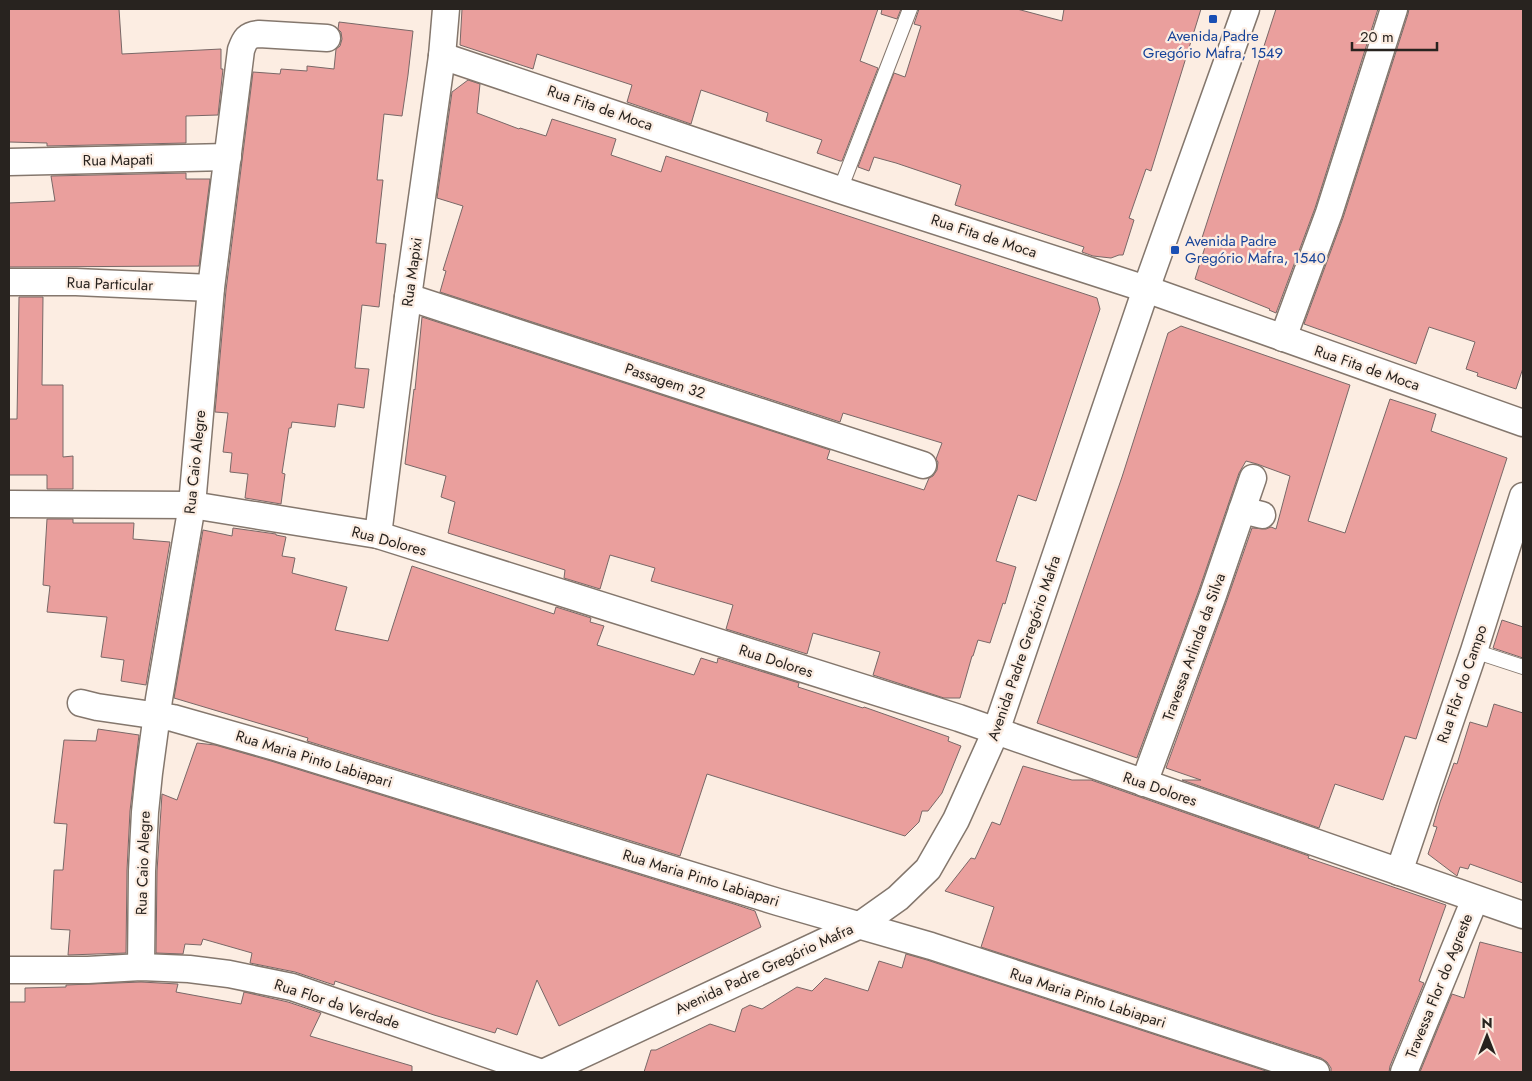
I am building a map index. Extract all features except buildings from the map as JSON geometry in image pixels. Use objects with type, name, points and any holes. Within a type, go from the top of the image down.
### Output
[{"type":"street","name":"Rua Mapixi","points":[[378,535],[408,297],[442,56],[446,9]]},
{"type":"street","name":"Avenida Padre Gregório Mafra","points":[[545,1072],[860,925],[898,898],[928,869],[956,820],[996,731],[1146,289],[1246,9]]},
{"type":"street","points":[[1282,338],[1329,213],[1394,9]]},
{"type":"street","name":"Rua Caio Alegre","points":[[141,967],[145,812],[156,715],[192,504],[211,288],[241,50],[245,40],[250,35],[327,38]]},
{"type":"street","name":"Rua Fita de Moca","points":[[442,56],[840,190],[1146,289],[1523,423]]},
{"type":"street","name":"Rua Mapati","points":[[9,162],[228,157]]},
{"type":"street","name":"Rua Particular","points":[[9,282],[76,282],[211,288]]},
{"type":"street","name":"Passagem 32","points":[[408,297],[923,465]]},
{"type":"street","name":"Travessa Arlinda da Silva","points":[[1144,783],[1213,595],[1252,512],[1253,478]]},
{"type":"street","name":"Rua Flôr do Campo","points":[[1399,872],[1474,651],[1523,496]]},
{"type":"street","name":"Rua Dolores","points":[[9,504],[192,504],[378,535],[996,731],[1523,915]]},
{"type":"street","name":"Rua Maria Pinto Labiapari","points":[[81,703],[173,718],[275,747],[778,902],[940,949],[1316,1072]]},
{"type":"street","name":"Travessa Flor do Agreste","points":[[1404,1072],[1475,899]]},
{"type":"street","name":"Rua Flor da Verdade","points":[[9,970],[88,970],[141,967],[189,969],[229,974],[292,987],[539,1072]]},
{"type":"lane","points":[[840,190],[910,9]]},
{"type":"lane","points":[[1474,651],[1523,667]]},
{"type":"place","name":"Avenida Padre Gregório Mafra, 1549","points":[[1213,19]]},
{"type":"place","name":"Avenida Padre Gregório Mafra, 1540","points":[[1175,250]]}]
